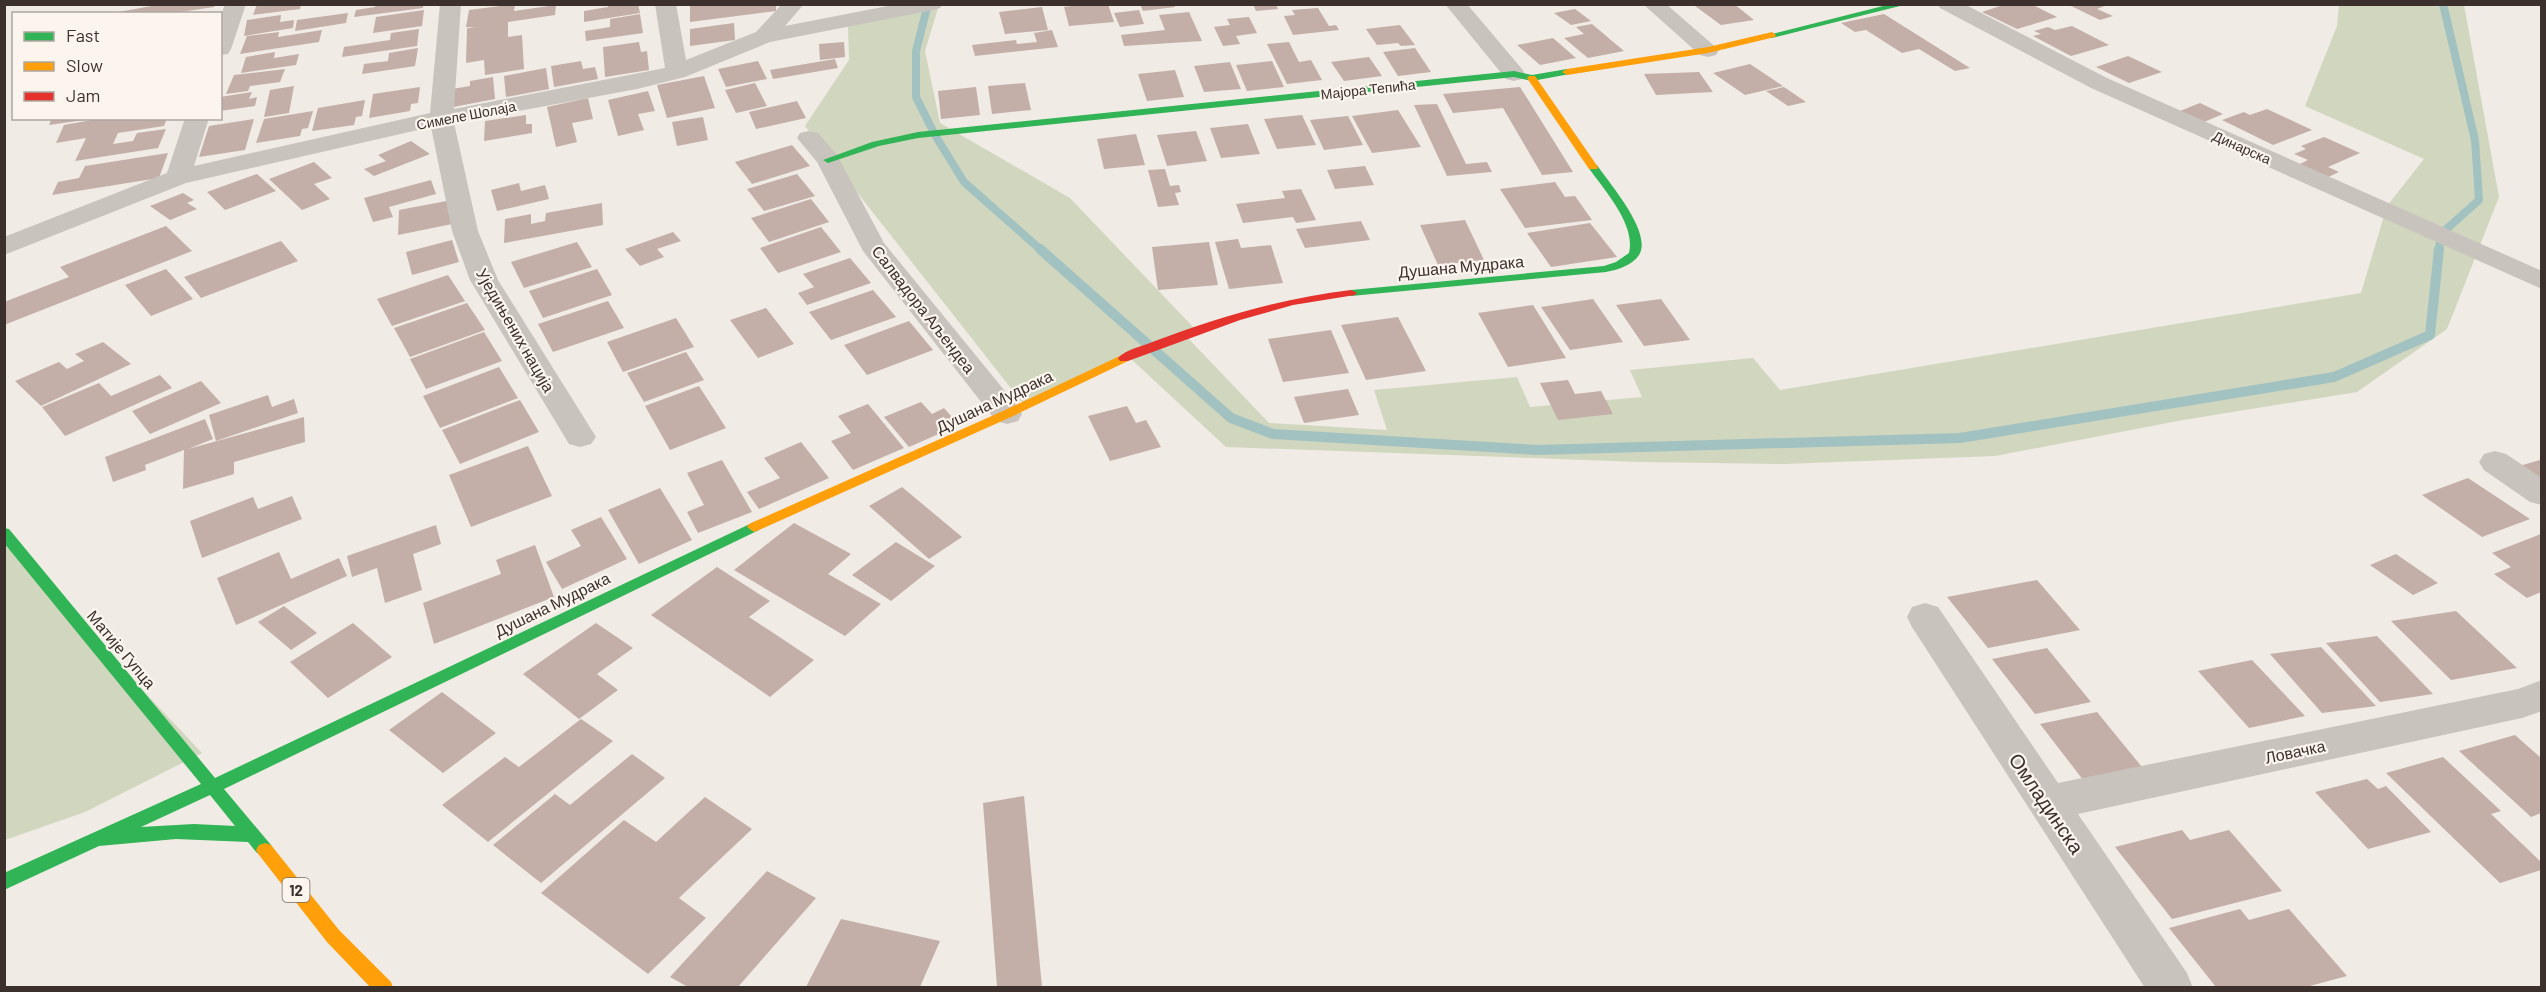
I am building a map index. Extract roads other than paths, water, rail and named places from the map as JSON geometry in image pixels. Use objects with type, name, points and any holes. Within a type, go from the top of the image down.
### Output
[{"type":"street","points":[[222,43],[236,4]]},
{"type":"street","name":"Уједињених нација","points":[[451,4],[441,118],[465,231],[484,280],[580,437]]},
{"type":"street","points":[[665,4],[677,72]]},
{"type":"street","points":[[764,38],[794,4]]},
{"type":"street","name":"Симеле Шолаја","points":[[4,247],[178,177],[441,118],[637,82],[677,72],[764,38],[933,4]]},
{"type":"street","points":[[1455,4],[1523,76]]},
{"type":"street","points":[[1653,4],[1708,50]]},
{"type":"street","name":"Мајора Тепића","points":[[828,160],[876,144],[918,135],[1523,76],[1708,50],[1904,4]]},
{"type":"street","name":"Динарска","points":[[1947,4],[2099,83],[2541,281]]},
{"type":"street","name":"Душана Мудрака","points":[[214,786],[697,553],[1007,414],[1113,363],[1184,334],[1314,296],[1606,269],[1620,264],[1634,254],[1637,241],[1631,223],[1523,76]]},
{"type":"street","points":[[178,177],[196,120]]},
{"type":"street","name":"Салвадора Аљендеа","points":[[809,138],[828,160],[872,245],[1007,414]]},
{"type":"street","points":[[2495,462],[2541,494]]},
{"type":"street","name":"Матије Гупца","points":[[4,533],[214,786],[333,936],[384,987]]},
{"type":"street","name":"Омладинска","points":[[1924,617],[2171,987]]},
{"type":"street","name":"Ловачка","points":[[2048,803],[2522,703],[2541,695]]},
{"type":"street","points":[[4,882],[214,786]]},
{"type":"street","points":[[99,839],[213,830],[253,835]]},
{"type":"waterway","points":[[928,4],[916,51],[916,97],[935,135],[964,182],[1041,250]]},
{"type":"waterway","points":[[2439,250],[2441,234],[2479,200],[2475,140],[2443,4]]},
{"type":"waterway","points":[[1040,249],[1231,418],[1273,434],[1538,450],[1960,438],[2334,377],[2430,335],[2439,249]]}]
